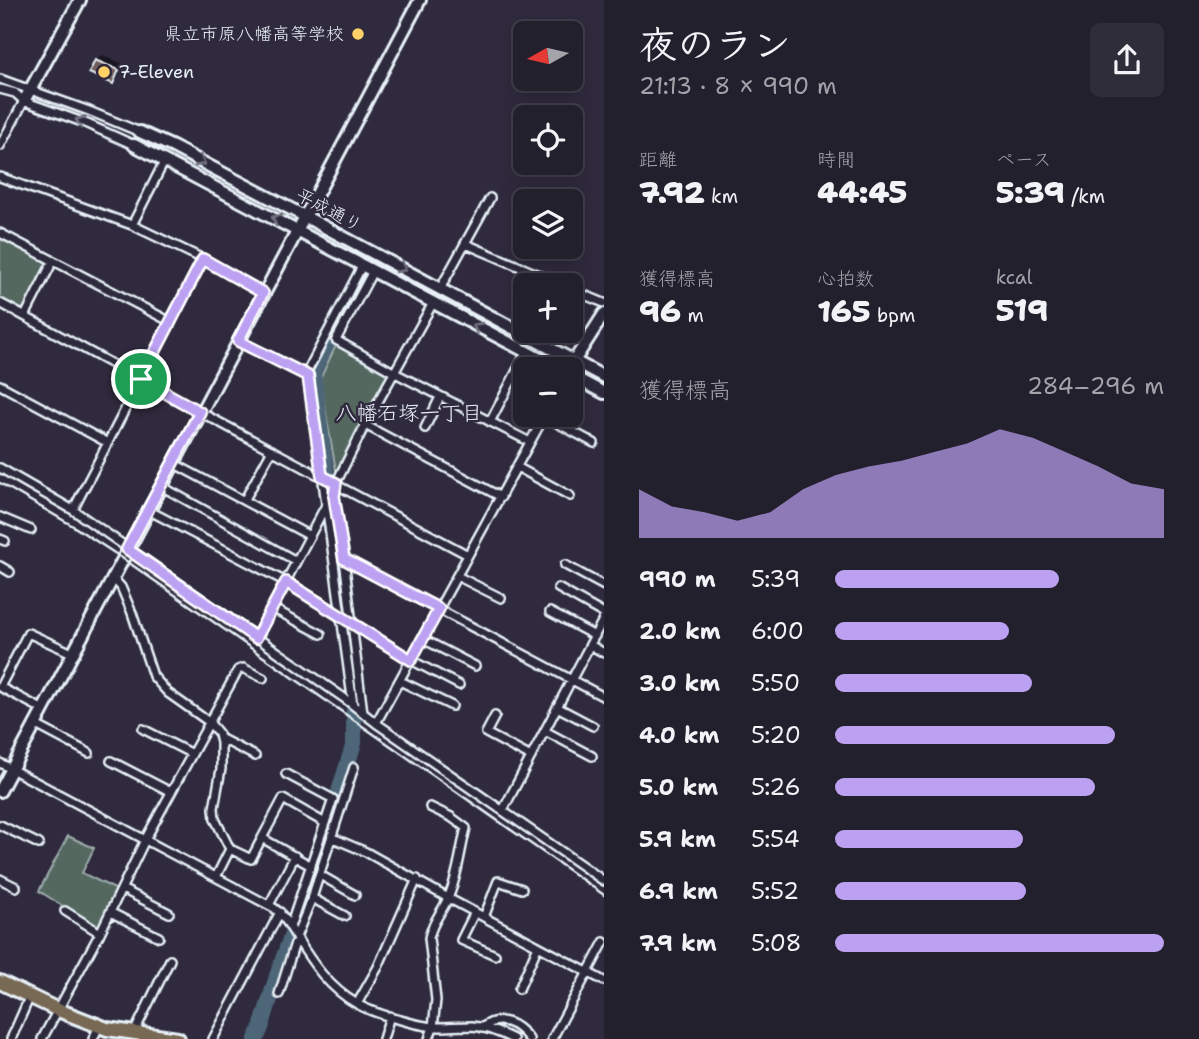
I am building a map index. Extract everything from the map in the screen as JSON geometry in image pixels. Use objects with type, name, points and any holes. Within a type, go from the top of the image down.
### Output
[{"type":"main road","points":[[0,982],[99,1026],[134,1034],[178,1039]]},
{"type":"street","points":[[0,146],[80,0]]},
{"type":"street","points":[[0,791],[5,766],[43,709],[420,0]]},
{"type":"street","name":"平成通り","points":[[0,79],[89,111],[173,147],[440,289],[557,357]]},
{"type":"street","name":"平成通り","points":[[0,89],[15,93],[24,101],[85,123],[165,160],[535,357]]},
{"type":"street","points":[[132,225],[165,160]]},
{"type":"street","points":[[0,177],[132,225],[203,259],[263,293]]},
{"type":"street","points":[[440,289],[490,198]]},
{"type":"street","points":[[0,233],[170,322]]},
{"type":"street","points":[[466,244],[535,273]]},
{"type":"street","points":[[73,510],[203,259]]},
{"type":"street","points":[[25,316],[53,261]]},
{"type":"street","points":[[353,705],[308,370],[362,266]]},
{"type":"street","points":[[373,271],[335,340],[530,442]]},
{"type":"street","points":[[583,294],[604,303]]},
{"type":"street","points":[[0,303],[468,555]]},
{"type":"street","points":[[363,713],[334,496],[336,483],[433,303]]},
{"type":"street","points":[[577,357],[600,328],[604,314]]},
{"type":"street","points":[[238,341],[308,376]]},
{"type":"street","points":[[490,422],[527,353]]},
{"type":"street","name":"平成通り","points":[[583,369],[604,377]]},
{"type":"street","points":[[583,382],[604,393]]},
{"type":"street","points":[[0,385],[108,443]]},
{"type":"street","points":[[425,428],[440,397]]},
{"type":"street","points":[[365,425],[501,497]]},
{"type":"street","points":[[376,723],[538,427]]},
{"type":"street","points":[[565,427],[594,443]]},
{"type":"street","points":[[244,501],[272,450]]},
{"type":"street","points":[[173,463],[310,536]]},
{"type":"street","points":[[517,467],[570,496]]},
{"type":"street","points":[[0,468],[73,510],[604,881]]},
{"type":"street","points":[[161,486],[296,561]]},
{"type":"street","points":[[256,638],[326,507]]},
{"type":"street","points":[[148,510],[286,582],[411,660],[459,685]]},
{"type":"street","points":[[0,517],[31,530]]},
{"type":"street","points":[[344,559],[604,697]]},
{"type":"street","points":[[565,565],[604,586]]},
{"type":"street","points":[[0,566],[10,572]]},
{"type":"street","points":[[457,576],[501,598]]},
{"type":"street","points":[[112,577],[121,587],[132,613],[153,676],[168,693],[209,722],[219,734],[222,743],[221,769],[214,808],[215,819],[230,849],[251,859],[283,799],[325,823]]},
{"type":"street","points":[[503,810],[604,616],[558,588]]},
{"type":"street","points":[[272,608],[321,634]]},
{"type":"street","points":[[550,612],[595,635]]},
{"type":"street","points":[[43,709],[1,687],[28,633],[72,653]]},
{"type":"street","points":[[423,639],[475,666]]},
{"type":"street","points":[[590,645],[604,653]]},
{"type":"street","points":[[43,1039],[100,933],[145,840],[238,670],[243,668],[263,678]]},
{"type":"street","points":[[400,681],[452,706]]},
{"type":"street","points":[[558,707],[593,726]]},
{"type":"street","points":[[495,716],[486,733],[531,757]]},
{"type":"street","points":[[34,724],[89,753]]},
{"type":"street","points":[[143,729],[192,754]]},
{"type":"street","points":[[545,731],[592,756]]},
{"type":"street","points":[[220,738],[255,756]]},
{"type":"street","points":[[111,761],[171,792]]},
{"type":"street","points":[[5,766],[280,912],[320,974],[332,987],[357,1004],[373,1012],[433,1027],[476,1026],[513,1039]]},
{"type":"street","points":[[279,994],[354,767]]},
{"type":"street","points":[[286,774],[333,799],[291,928]]},
{"type":"street","points":[[429,1039],[436,1000],[429,938],[431,928],[455,879],[466,828],[430,807]]},
{"type":"street","points":[[0,825],[39,844]]},
{"type":"street","points":[[262,838],[311,866]]},
{"type":"street","points":[[332,838],[366,852],[604,981]]},
{"type":"street","points":[[216,877],[230,849]]},
{"type":"street","points":[[269,905],[295,856]]},
{"type":"street","points":[[320,875],[355,895]]},
{"type":"street","points":[[0,879],[16,887]]},
{"type":"street","points":[[357,1004],[378,967],[416,879]]},
{"type":"street","points":[[484,917],[498,881],[522,889]]},
{"type":"street","points":[[122,888],[169,913]]},
{"type":"street","points":[[312,898],[345,916]]},
{"type":"street","points":[[65,911],[100,933]]},
{"type":"street","points":[[110,912],[159,937]]},
{"type":"street","points":[[213,1039],[280,912]]},
{"type":"street","points":[[475,912],[461,940],[495,955]]},
{"type":"street","points":[[552,1039],[604,942]]},
{"type":"street","points":[[519,989],[538,946]]},
{"type":"street","points":[[134,1034],[170,960]]},
{"type":"street","points":[[11,1039],[30,996]]},
{"type":"street","points":[[383,1039],[390,1016]]},
{"type":"street","points":[[482,1028],[490,1021],[508,1021],[529,1039]]},
{"type":"street","points":[[93,1039],[99,1026]]},
{"type":"green space","points":[[0,236],[50,262],[24,313],[0,300]]},
{"type":"green space","points":[[337,343],[392,374],[337,477],[320,379]]},
{"type":"green space","points":[[68,836],[94,848],[82,873],[117,890],[98,928],[39,891]]},
{"type":"building","name":"7-Eleven","points":[[95,60],[119,70],[113,84],[89,73]]},
{"type":"waterway","points":[[256,1039],[316,867],[354,743],[354,688],[313,372],[361,275]]},
{"type":"railway","points":[[0,483],[122,558],[604,895]]},
{"type":"place","name":"県立市原八幡高等学校","points":[[358,34]]},
{"type":"place","name":"7-Eleven","points":[[104,72]]},
{"type":"district","name":"八幡石塚一丁目","points":[[409,413]]},
{"type":"route","points":[[203,259],[263,293],[238,341],[308,376],[322,476],[336,483],[334,496],[344,559],[439,609],[411,660],[286,582],[256,638],[127,549],[200,412],[141,379],[203,259]]}]
